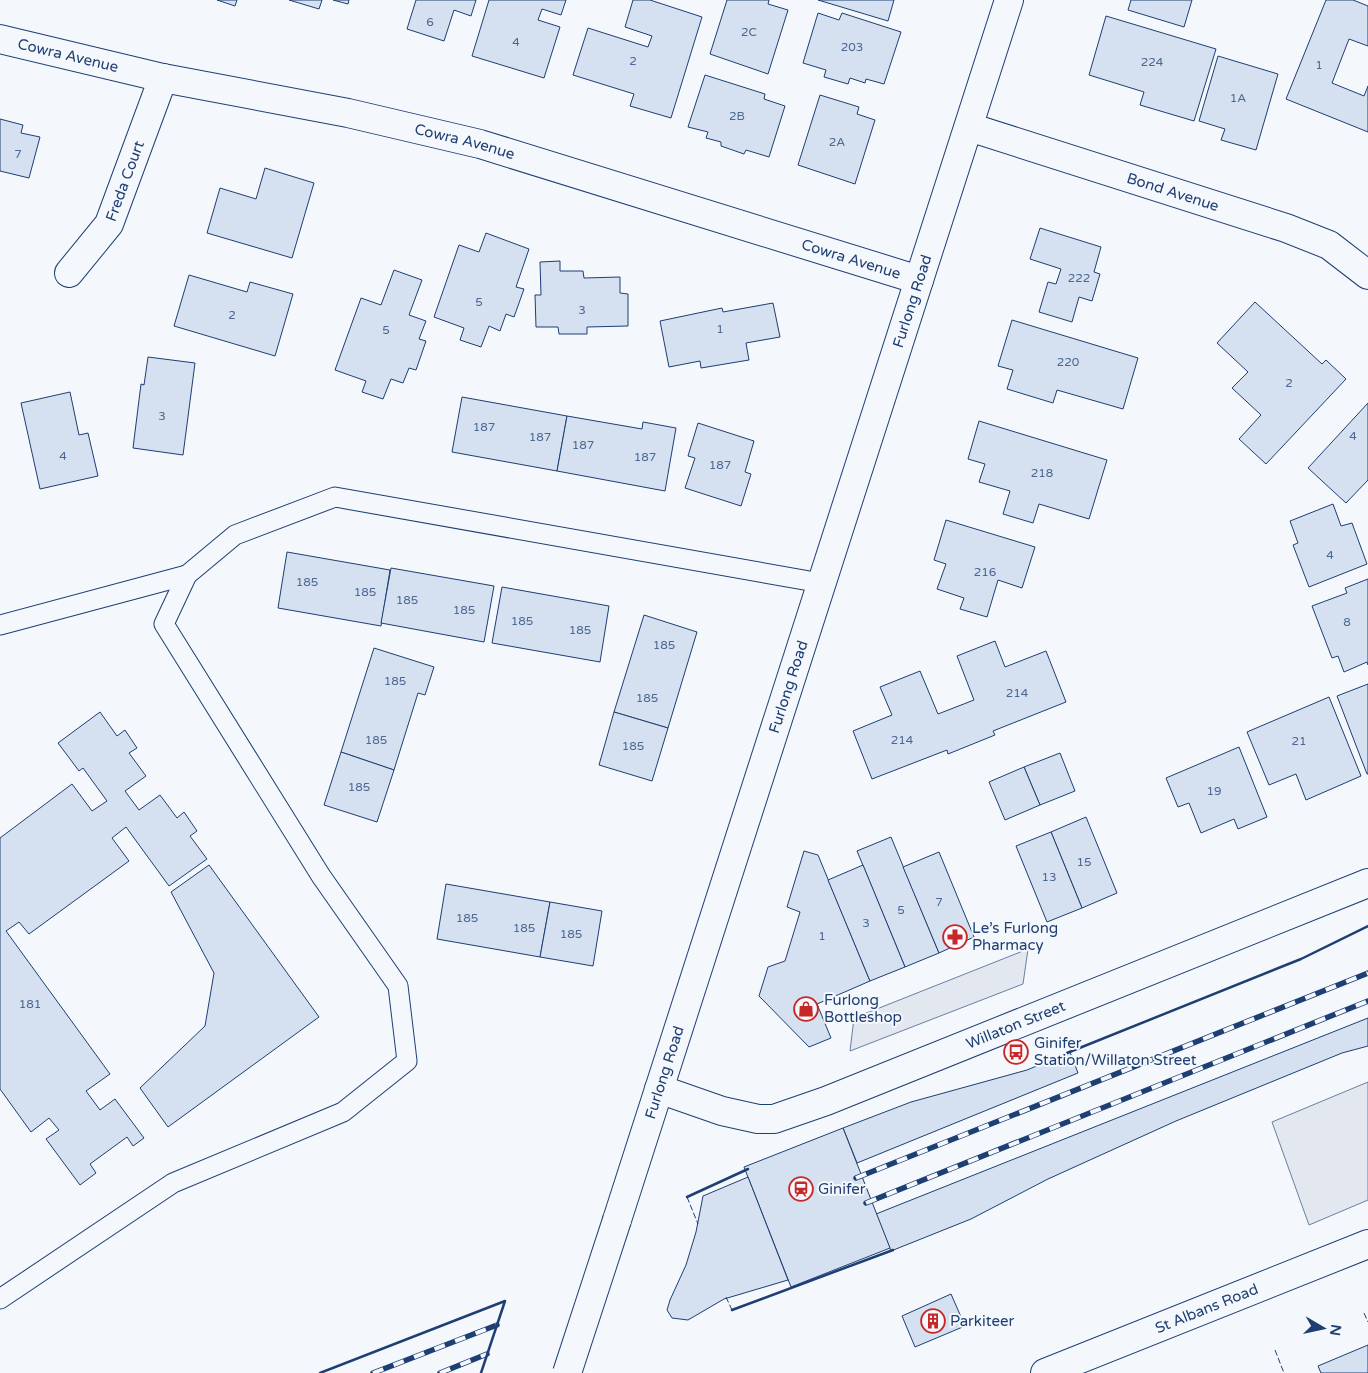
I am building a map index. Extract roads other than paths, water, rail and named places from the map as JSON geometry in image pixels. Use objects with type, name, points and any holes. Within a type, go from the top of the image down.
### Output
[{"type":"street","name":"Furlong Road","points":[[567,1373],[1009,0]]},
{"type":"street","name":"Cowra Avenue","points":[[0,39],[163,78],[348,113],[480,144],[919,280]]},
{"type":"street","name":"Freda Court","points":[[69,273],[109,224],[163,78]]},
{"type":"street","name":"Bond Avenue","points":[[969,127],[1286,228],[1329,245],[1368,275]]},
{"type":"street","name":"Willaton Street","points":[[659,1089],[738,1115],[774,1119],[826,1101],[1368,883]]},
{"type":"street","name":"St Albans Road","points":[[1045,1373],[1368,1244]]},
{"type":"lane","points":[[0,625],[187,574],[234,535],[335,497],[821,583]]},
{"type":"lane","points":[[0,1299],[173,1183],[343,1112],[407,1061],[398,986],[321,876],[164,624],[187,574]]},
{"type":"railway","points":[[856,1178],[1368,973]]},
{"type":"railway","points":[[866,1203],[1368,1001]]},
{"type":"railway","points":[[373,1373],[497,1325]]},
{"type":"railway","points":[[440,1373],[487,1354]]},
{"type":"place","name":"Le’s Furlong Pharmacy","points":[[955,937]]},
{"type":"place","name":"Furlong Bottleshop","points":[[806,1009]]},
{"type":"place","name":"Ginifer Station/Willaton Street","points":[[1016,1052]]},
{"type":"place","name":"Ginifer","points":[[801,1189]]},
{"type":"place","name":"Parkiteer","points":[[933,1321]]}]
